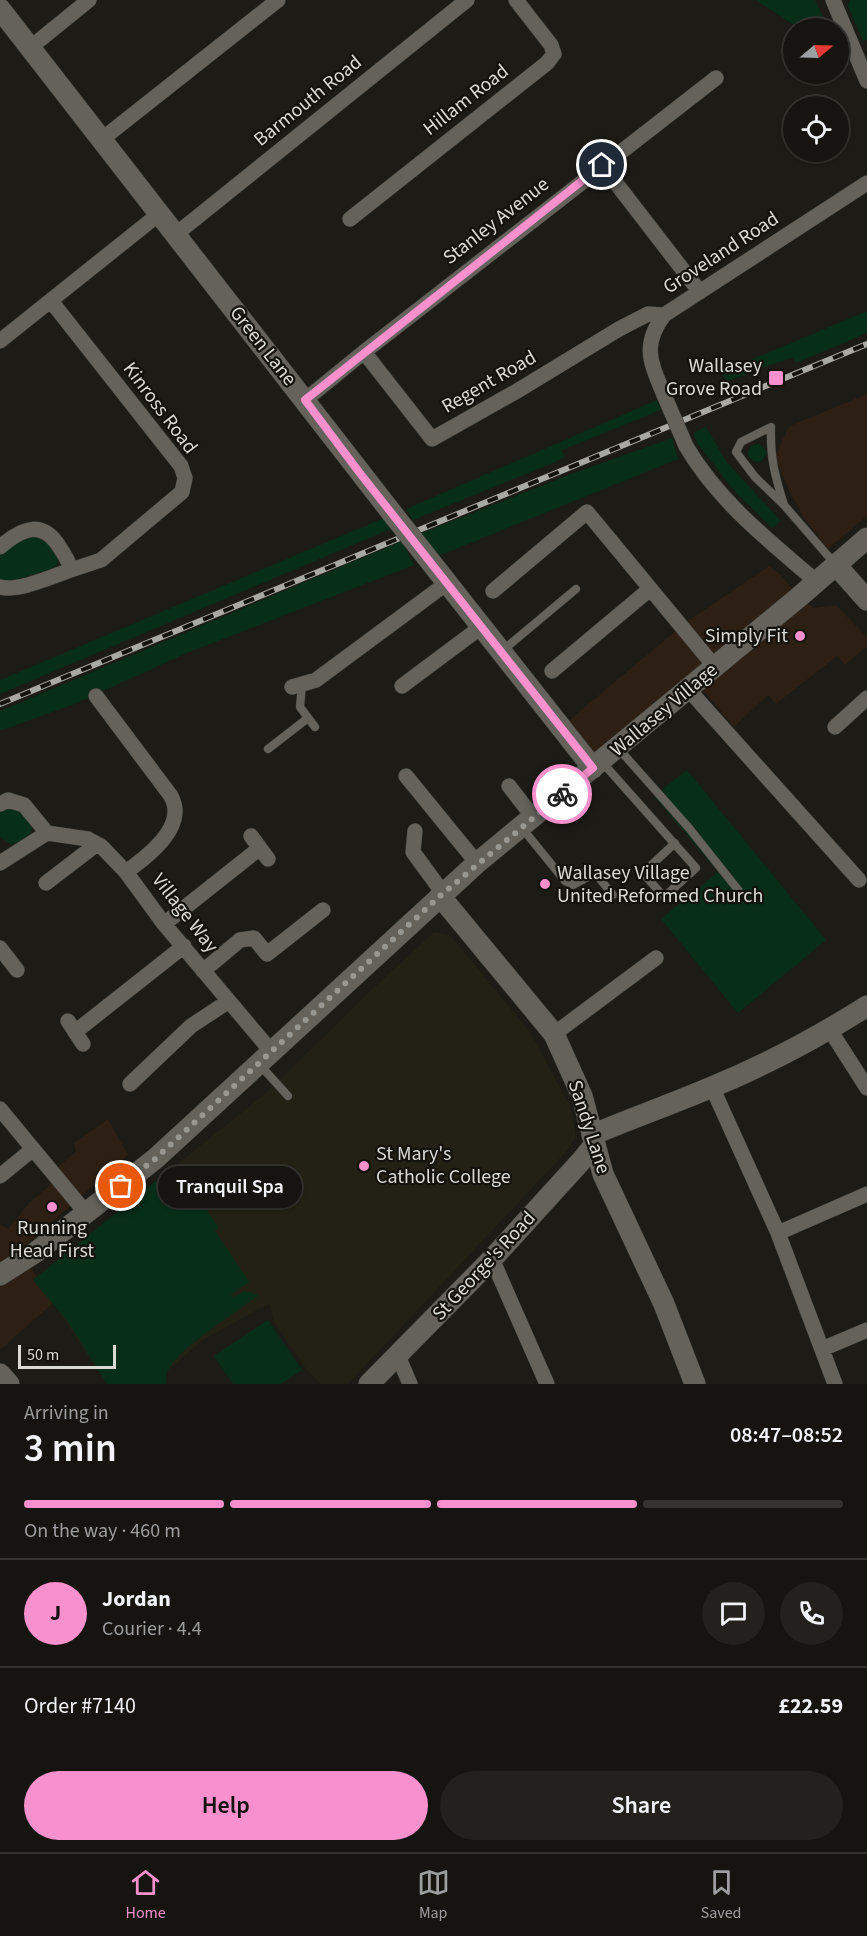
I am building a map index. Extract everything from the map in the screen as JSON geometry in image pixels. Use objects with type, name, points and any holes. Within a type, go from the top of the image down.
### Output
[{"type":"street","points":[[31,47],[89,0]]},
{"type":"street","points":[[101,140],[278,0]]},
{"type":"street","name":"Barmouth Road","points":[[175,234],[467,0]]},
{"type":"street","name":"Hillam Road","points":[[350,219],[547,63],[554,54],[551,45],[516,0]]},
{"type":"street","points":[[833,0],[867,81]]},
{"type":"street","name":"Green Lane","points":[[0,9],[481,627],[597,765]]},
{"type":"street","name":"Stanley Avenue","points":[[305,400],[602,165],[716,78]]},
{"type":"street","points":[[602,165],[700,292]]},
{"type":"street","name":"Groveland Road","points":[[817,582],[766,538],[722,494],[699,467],[664,395],[651,359],[650,341],[655,327],[664,315],[867,183]]},
{"type":"street","points":[[0,340],[159,214]]},
{"type":"street","name":"Kinross Road","points":[[0,587],[5,589],[19,587],[101,560],[182,492],[185,478],[181,466],[51,301]]},
{"type":"street","name":"Regent Road","points":[[364,352],[432,439],[648,314],[664,315]]},
{"type":"street","points":[[494,591],[587,512],[715,667]]},
{"type":"street","points":[[0,547],[12,536],[24,531],[41,529],[56,540],[71,570]]},
{"type":"street","name":"Wallasey Village","points":[[0,1275],[36,1252],[155,1159],[477,863],[618,748],[867,538]]},
{"type":"street","points":[[836,565],[867,600]]},
{"type":"street","points":[[297,685],[316,680],[447,583]]},
{"type":"street","points":[[552,671],[650,589]]},
{"type":"street","points":[[402,686],[481,627]]},
{"type":"street","points":[[688,689],[859,880]]},
{"type":"street","points":[[96,696],[171,796],[175,810],[166,836],[146,857],[126,872]]},
{"type":"street","points":[[835,727],[867,698]]},
{"type":"street","points":[[406,776],[477,863]]},
{"type":"street","points":[[510,786],[527,822]]},
{"type":"street","points":[[0,804],[8,800],[24,805],[47,833],[3,855]]},
{"type":"street","points":[[415,831],[413,852],[441,895]]},
{"type":"street","name":"Village Way","points":[[47,833],[88,839],[97,844],[126,872],[164,924],[229,1002],[265,1057]]},
{"type":"street","points":[[46,883],[97,844]]},
{"type":"street","points":[[164,924],[260,848]]},
{"type":"street","name":"Sandy Lane","points":[[441,895],[554,1034],[582,1096],[603,1174],[664,1304],[695,1384]]},
{"type":"street","points":[[203,971],[240,940],[254,938],[267,954],[323,910]]},
{"type":"street","points":[[75,1032],[184,946]]},
{"type":"street","points":[[0,948],[17,970]]},
{"type":"street","points":[[554,1034],[656,958]]},
{"type":"street","points":[[130,1084],[190,1026],[229,1002]]},
{"type":"street","name":"St George's Road","points":[[369,1384],[492,1259],[583,1159],[593,1140],[772,1060],[830,1030],[867,1006]]},
{"type":"street","points":[[830,1030],[867,1088]]},
{"type":"street","points":[[712,1087],[778,1233],[835,1384]]},
{"type":"street","points":[[0,1108],[86,1213]]},
{"type":"street","points":[[0,1176],[33,1149]]},
{"type":"street","points":[[778,1233],[867,1194]]},
{"type":"street","points":[[492,1259],[547,1384]]},
{"type":"street","points":[[822,1348],[867,1330]]},
{"type":"street","points":[[398,1356],[410,1384]]},
{"type":"street","points":[[0,1374],[9,1384]]},
{"type":"lane","points":[[784,505],[772,467],[771,428],[741,441],[736,452],[755,477],[784,505],[836,565]]},
{"type":"lane","points":[[501,652],[576,589]]},
{"type":"lane","points":[[297,685],[300,707],[315,727]]},
{"type":"lane","points":[[268,749],[308,718]]},
{"type":"lane","points":[[618,748],[689,828],[739,891]]},
{"type":"lane","points":[[597,765],[675,843],[696,868],[664,897],[643,873],[675,843]]},
{"type":"lane","points":[[527,822],[565,880],[573,885],[595,873],[612,895]]},
{"type":"lane","points":[[265,1057],[288,1096]]},
{"type":"shaded area","points":[[867,394],[867,516],[828,549],[805,519],[790,493],[775,456],[788,428],[792,425]]},
{"type":"shaded area","points":[[769,566],[781,575],[798,596],[814,608],[836,605],[867,637],[867,646],[845,665],[837,656],[776,704],[768,695],[734,727],[692,677],[597,756],[568,721],[689,620]]},
{"type":"shaded area","name":"St Mary's Catholic College","points":[[434,932],[451,936],[530,1032],[571,1108],[576,1137],[565,1153],[348,1384],[320,1384],[306,1369],[274,1322],[270,1303],[203,1340],[166,1372],[166,1384],[107,1384],[36,1277],[266,1093]]},
{"type":"shaded area","points":[[108,1119],[128,1155],[20,1250],[53,1303],[0,1350],[0,1224],[8,1229],[30,1202],[49,1186],[59,1166],[76,1151],[74,1143]]},
{"type":"green space","points":[[756,0],[815,0],[823,18],[784,18]]},
{"type":"green space","points":[[850,0],[867,0],[867,39],[863,41],[848,6]]},
{"type":"green space","points":[[867,311],[867,333],[796,363],[792,358],[726,382],[722,372]]},
{"type":"green space","points":[[657,400],[661,410],[562,450],[565,458],[413,520],[406,509]]},
{"type":"green space","points":[[706,427],[726,461],[781,521],[772,528],[736,493],[697,443],[693,433]]},
{"type":"green space","points":[[672,438],[678,459],[436,557],[422,533],[571,474]]},
{"type":"green space","points":[[757,444],[763,447],[766,453],[763,459],[757,462],[751,459],[748,453],[751,447]]},
{"type":"green space","points":[[384,518],[393,528],[0,694],[0,680]]},
{"type":"green space","points":[[26,535],[43,535],[58,559],[56,568],[0,582],[0,555]]},
{"type":"green space","points":[[402,541],[414,565],[187,653],[77,703],[0,731],[0,711]]},
{"type":"green space","points":[[687,770],[826,940],[738,1013],[661,919],[718,872],[654,796]]},
{"type":"green space","points":[[12,805],[28,816],[32,829],[24,839],[11,844],[0,837],[0,810]]},
{"type":"green space","points":[[158,1179],[177,1202],[194,1191],[219,1228],[215,1231],[249,1282],[231,1295],[233,1297],[245,1291],[259,1295],[184,1351],[167,1372],[166,1384],[107,1384],[68,1322],[33,1280]]},
{"type":"green space","points":[[268,1320],[302,1370],[281,1384],[233,1384],[214,1356]]},
{"type":"railway","points":[[0,704],[867,344]]},
{"type":"way so far","points":[[121,1186],[155,1159],[477,863],[562,794]]},
{"type":"place","name":"Wallasey Grove Road","points":[[776,378]]},
{"type":"place","name":"Simply Fit","points":[[800,636]]},
{"type":"place","name":"Wallasey Village United Reformed Church","points":[[545,884]]},
{"type":"place","name":"St Mary's Catholic College","points":[[364,1166]]},
{"type":"place","name":"Tranquil Spa","points":[[121,1186]]},
{"type":"place","name":"Running Head First","points":[[52,1207]]},
{"type":"route","points":[[562,794],[593,768],[359,472],[305,400],[602,165]]}]
